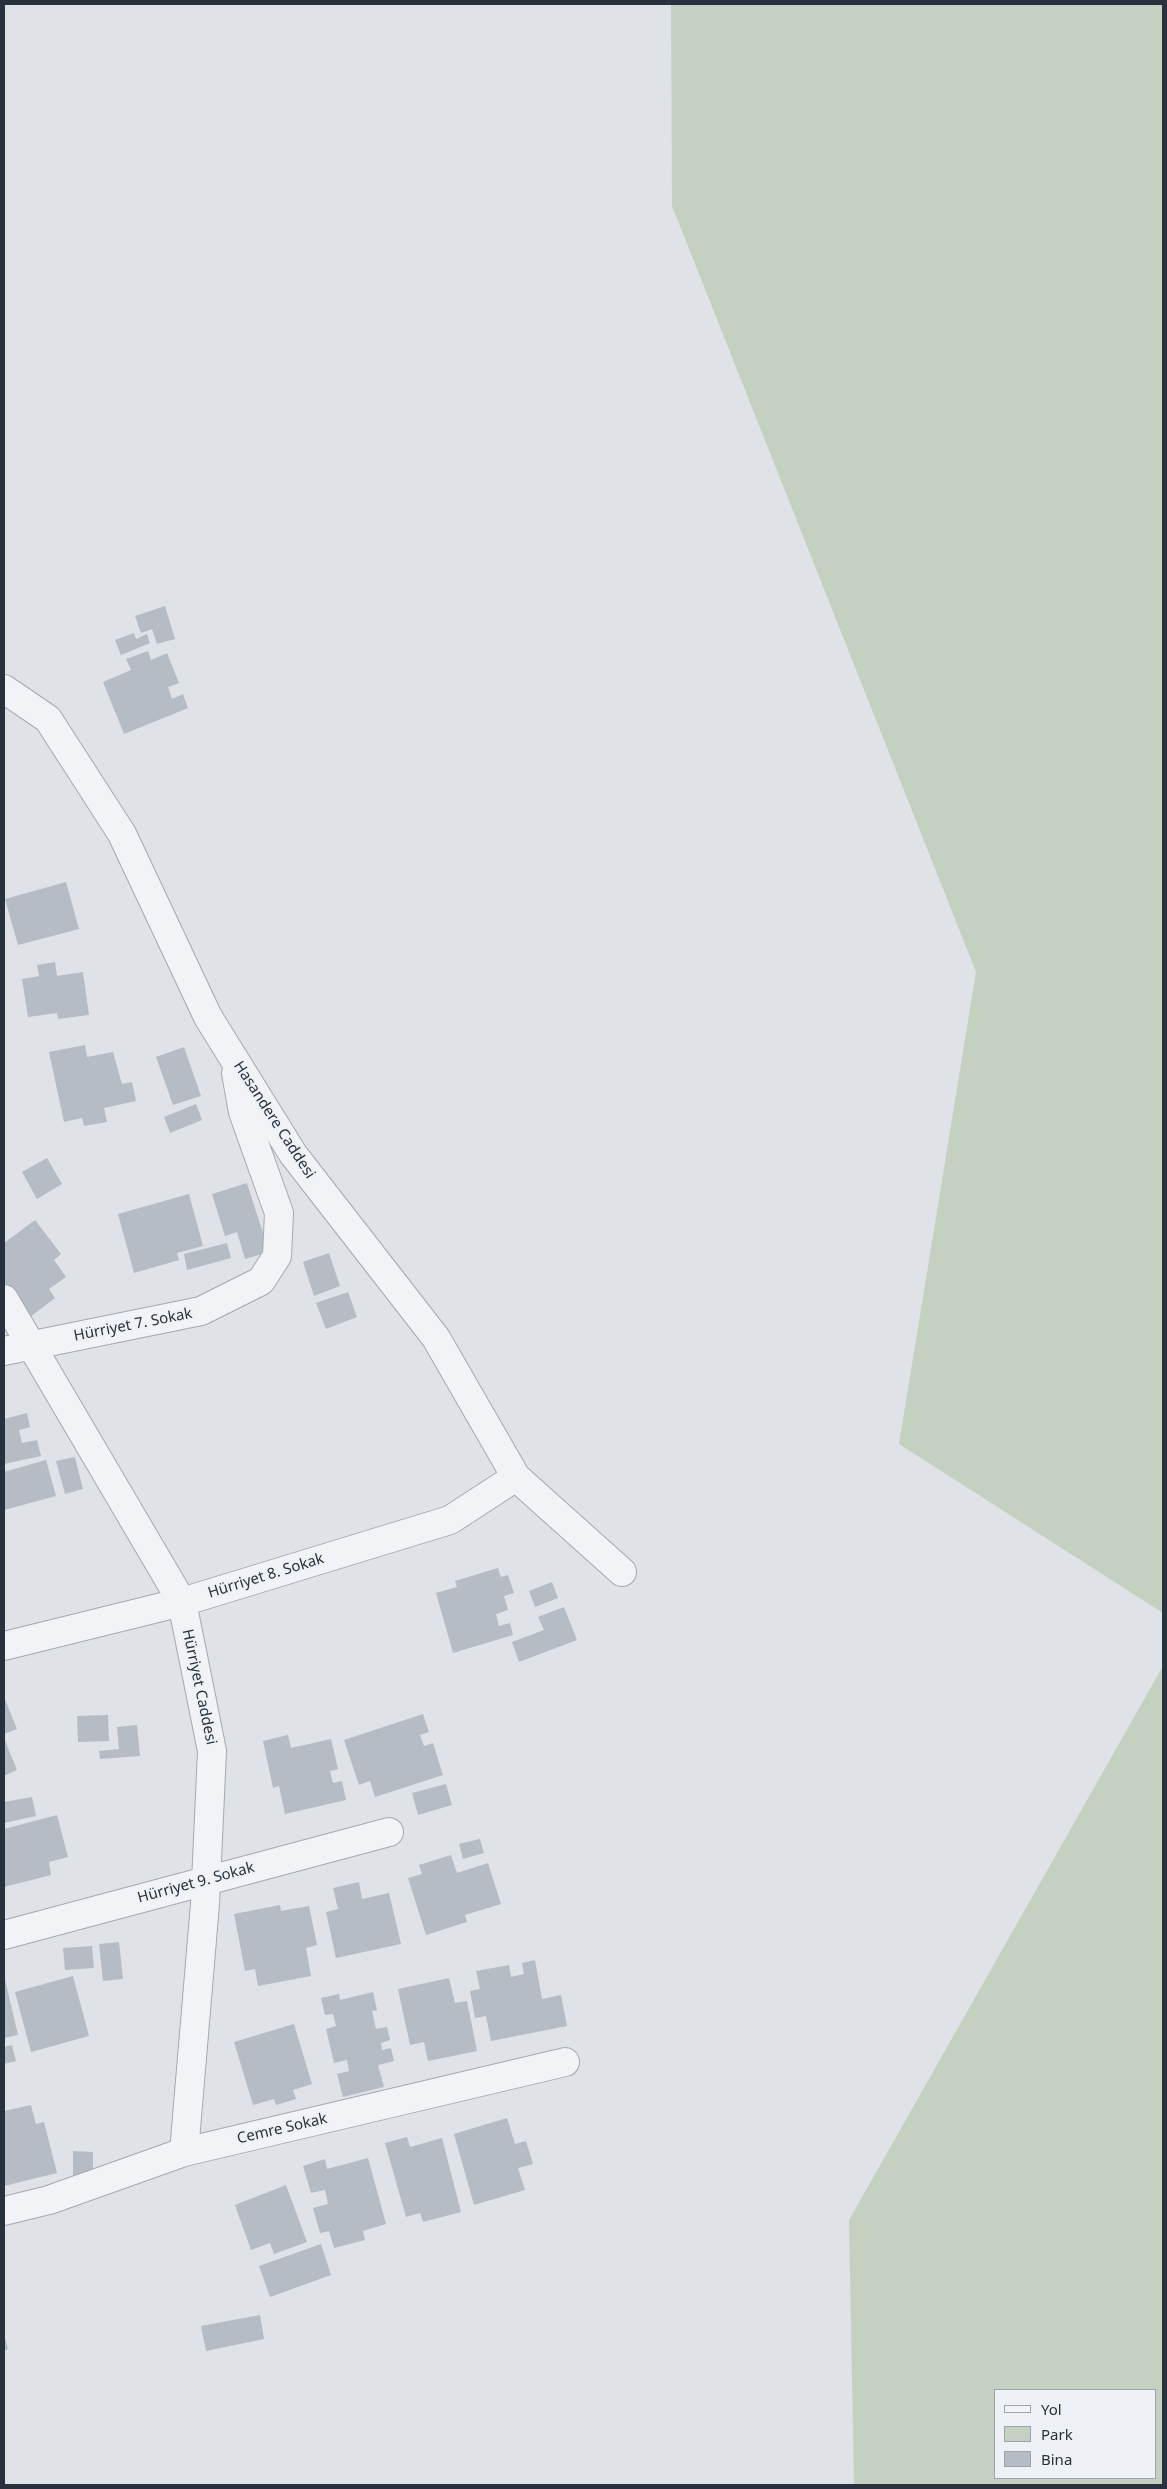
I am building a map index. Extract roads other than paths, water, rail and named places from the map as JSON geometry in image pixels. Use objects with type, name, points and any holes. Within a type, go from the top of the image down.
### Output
[{"type":"street","name":"Hasandere Caddesi","points":[[4,689],[48,719],[122,834],[208,1017],[293,1154],[436,1338],[516,1477],[622,1572]]},
{"type":"street","name":"Hürriyet 7. Sokak","points":[[4,1351],[31,1344],[201,1312],[261,1281],[277,1256],[279,1213],[243,1112],[234,1058]]},
{"type":"street","name":"Hürriyet Caddesi","points":[[4,1299],[182,1602],[212,1751],[206,1880],[184,2152]]},
{"type":"street","name":"Hürriyet 8. Sokak","points":[[4,1646],[182,1602],[450,1520],[516,1477]]},
{"type":"street","name":"Hürriyet 9. Sokak","points":[[4,1935],[389,1832]]},
{"type":"street","name":"Cemre Sokak","points":[[4,2211],[49,2200],[184,2152],[565,2062]]}]
